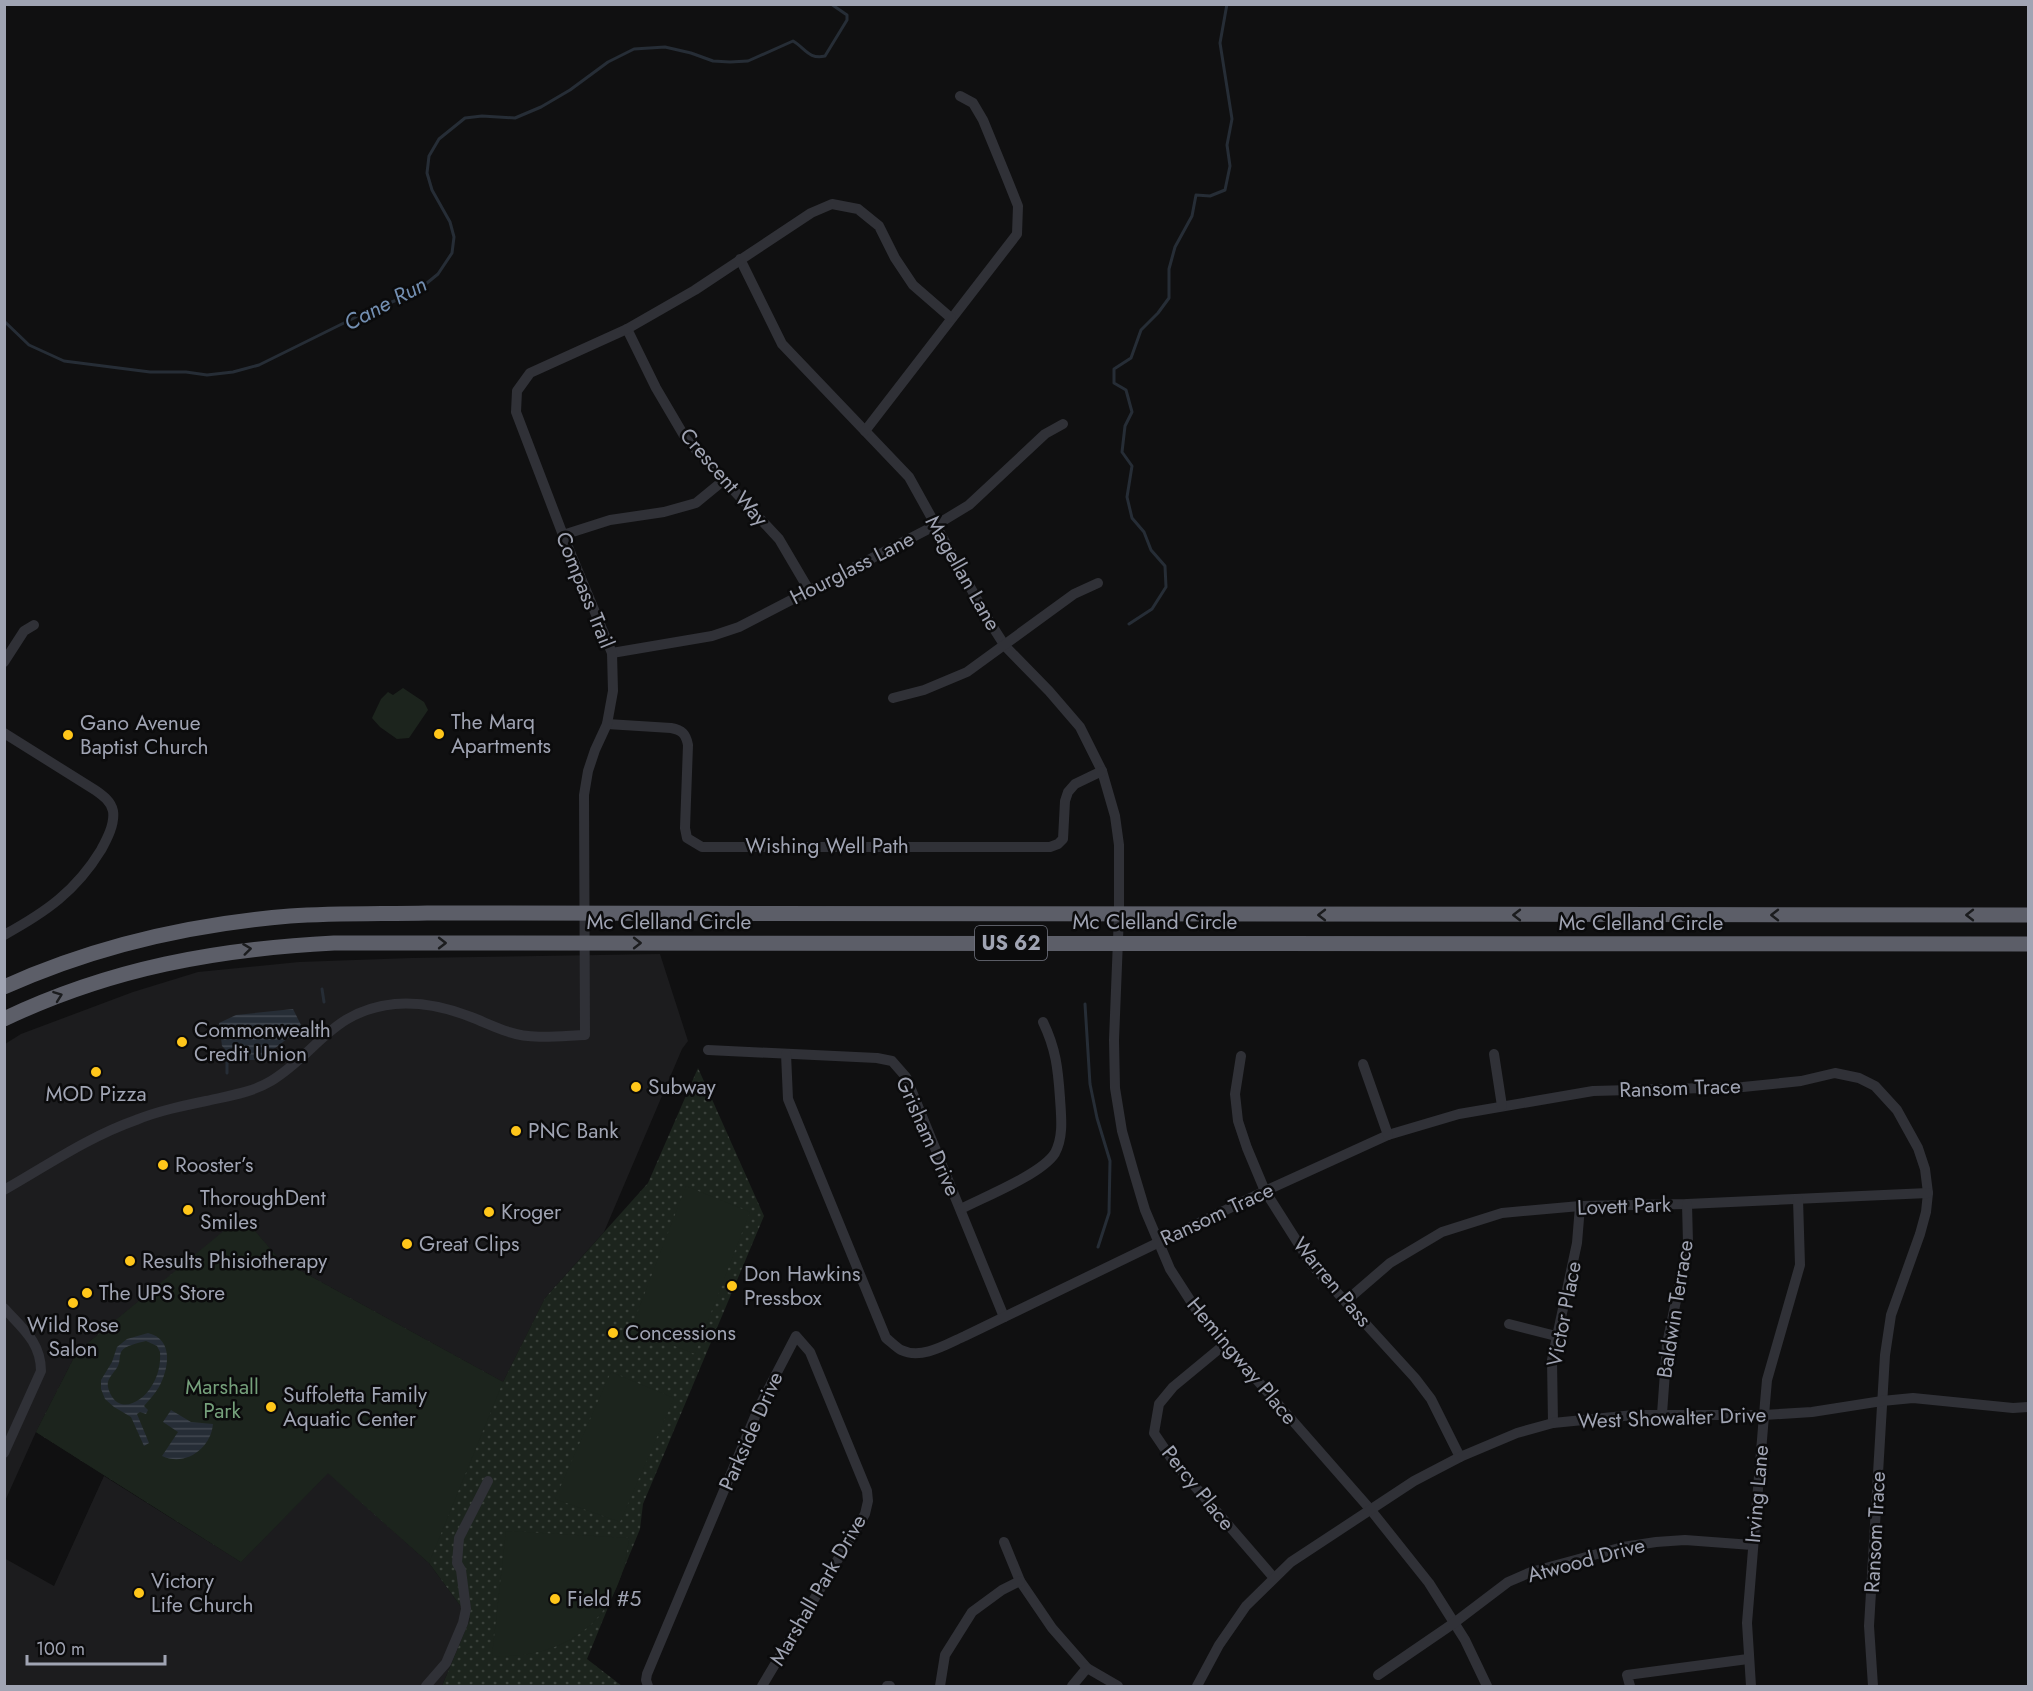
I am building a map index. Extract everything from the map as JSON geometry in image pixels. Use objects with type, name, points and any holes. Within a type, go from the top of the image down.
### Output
[{"type":"highway","name":"Mc Clelland Circle","points":[[4,987],[115,946],[167,933],[291,916],[374,914],[2028,915]]},
{"type":"highway","name":"Mc Clelland Circle","points":[[4,1019],[50,999],[122,975],[190,958],[268,947],[334,943],[2028,944]]},
{"type":"street","points":[[865,431],[1017,234],[1018,206],[983,120],[973,103],[960,96]]},
{"type":"street","points":[[627,329],[695,290],[811,213],[832,204],[858,209],[879,226],[895,258],[913,285],[951,318]]},
{"type":"street","name":"Magellan Lane","points":[[740,259],[782,344],[909,477],[1005,646],[1080,727],[1102,771],[1115,816],[1119,845],[1119,915]]},
{"type":"street","name":"Compass Trail","points":[[4,1191],[101,1134],[137,1119],[251,1091],[268,1083],[281,1075],[331,1029],[350,1017],[374,1008],[396,1004],[424,1005],[469,1016],[509,1032],[529,1036],[585,1035],[584,795],[588,771],[607,724],[613,690],[612,653],[563,535],[516,412],[517,391],[530,373],[627,329]]},
{"type":"street","name":"Crescent Way","points":[[627,329],[656,388],[687,439],[778,539],[809,590]]},
{"type":"street","name":"Hourglass Lane","points":[[612,653],[712,636],[730,630],[809,590],[936,525],[969,505],[1045,434],[1063,424]]},
{"type":"street","points":[[563,535],[610,520],[664,512],[696,503],[724,480]]},
{"type":"street","points":[[893,698],[924,690],[967,672],[1074,594],[1098,583]]},
{"type":"street","points":[[4,662],[24,631],[34,625]]},
{"type":"street","name":"Wishing Well Path","points":[[607,724],[680,729],[686,735],[688,745],[685,828],[687,838],[702,847],[1050,847],[1063,839],[1065,801],[1071,788],[1102,771]]},
{"type":"street","points":[[4,733],[95,789],[108,801],[113,810],[107,839],[92,864],[74,886],[33,919],[4,935]]},
{"type":"street","name":"Hemingway Place","points":[[1119,915],[1114,1040],[1115,1088],[1122,1131],[1145,1210],[1170,1269],[1199,1314],[1370,1509],[1430,1583],[1465,1640],[1487,1686]]},
{"type":"street","points":[[961,1209],[1036,1171],[1055,1153],[1062,1132],[1058,1063],[1053,1042],[1043,1022]]},
{"type":"street","name":"Grisham Drive","points":[[708,1050],[877,1058],[892,1061],[906,1077],[1004,1317]]},
{"type":"street","name":"Ransom Trace","points":[[786,1054],[788,1099],[886,1338],[902,1350],[913,1353],[928,1352],[965,1336],[1265,1191],[1388,1136],[1459,1114],[1593,1091],[1743,1087],[1801,1081],[1835,1073],[1851,1076],[1875,1086],[1897,1110],[1918,1148],[1925,1169],[1928,1194],[1920,1234],[1891,1315],[1885,1355],[1869,1626],[1873,1686]]},
{"type":"street","points":[[1494,1054],[1502,1106]]},
{"type":"street","name":"Warren Pass","points":[[1241,1056],[1235,1094],[1238,1121],[1265,1191],[1312,1265],[1431,1400],[1460,1457]]},
{"type":"street","points":[[1363,1064],[1388,1136]]},
{"type":"street","name":"Lovett Park","points":[[1346,1301],[1390,1263],[1442,1232],[1502,1213],[1580,1206],[1928,1194]]},
{"type":"street","name":"Irving Lane","points":[[1751,1686],[1747,1623],[1767,1380],[1800,1265],[1798,1199]]},
{"type":"street","name":"Baldwin Terrace","points":[[1662,1414],[1667,1344],[1688,1243],[1687,1204]]},
{"type":"street","name":"Victor Place","points":[[1553,1423],[1552,1360],[1577,1243],[1580,1206]]},
{"type":"street","points":[[4,1308],[38,1347],[41,1362],[40,1371],[4,1453]]},
{"type":"street","points":[[1509,1324],[1556,1336]]},
{"type":"street","name":"Parkside Drive","points":[[648,1686],[647,1674],[723,1492],[759,1407],[796,1336],[810,1352],[867,1491]]},
{"type":"street","name":"Percy Place","points":[[1225,1344],[1173,1387],[1159,1404],[1154,1433],[1173,1461],[1274,1578]]},
{"type":"street","name":"West Showalter Drive","points":[[1197,1686],[1219,1645],[1246,1606],[1291,1562],[1414,1480],[1460,1457],[1517,1433],[1553,1423],[1634,1415],[1764,1415],[1812,1412],[1913,1398],[2013,1408],[2028,1407]]},
{"type":"street","points":[[426,1686],[446,1663],[463,1623],[466,1609],[461,1570],[457,1563],[459,1538],[488,1481]]},
{"type":"street","name":"Marshall Park Drive","points":[[762,1686],[865,1514],[868,1501],[867,1491]]},
{"type":"street","name":"Atwood Drive","points":[[1378,1675],[1454,1623],[1508,1582],[1531,1572],[1623,1547],[1685,1540],[1752,1545]]},
{"type":"street","points":[[1004,1542],[1020,1581],[1052,1628],[1087,1668],[1118,1686]]},
{"type":"street","points":[[940,1686],[945,1655],[972,1612],[1002,1590],[1020,1581]]},
{"type":"street","points":[[1630,1686],[1627,1675],[1748,1659]]},
{"type":"street","points":[[1072,1686],[1087,1668]]},
{"type":"shaded area","points":[[660,954],[688,1041],[682,1049],[604,1232],[545,1298],[503,1382],[279,1259],[242,1217],[77,1352],[36,1432],[5,1501],[5,1044],[21,1034],[133,992],[198,972],[299,962]]},
{"type":"shaded area","points":[[293,1009],[302,1027],[260,1060],[236,1060],[222,1046],[219,1023],[236,1015]]},
{"type":"shaded area","points":[[148,1333],[162,1341],[166,1348],[167,1364],[159,1387],[144,1406],[148,1410],[146,1414],[140,1412],[137,1414],[149,1443],[144,1446],[131,1417],[105,1399],[101,1389],[101,1380],[112,1362],[117,1347],[127,1339]],"holes":[[[146,1341],[157,1346],[160,1361],[153,1383],[147,1392],[137,1401],[126,1405],[115,1401],[108,1384],[118,1366],[121,1352],[129,1346]]]},
{"type":"shaded area","points":[[171,1410],[191,1422],[213,1424],[208,1441],[196,1453],[188,1457],[171,1459],[162,1456],[178,1432],[163,1422]]},
{"type":"shaded area","points":[[328,1472],[429,1563],[470,1619],[442,1686],[5,1686],[4,1558],[54,1586],[104,1476],[241,1562]]},
{"type":"green space","points":[[403,688],[424,702],[428,710],[409,738],[397,739],[372,718],[381,699],[388,692],[393,695]]},
{"type":"green space","name":"Marshall Park","points":[[698,1068],[764,1216],[643,1504],[640,1529],[587,1659],[622,1686],[442,1686],[470,1619],[429,1563],[328,1473],[241,1562],[36,1432],[77,1352],[242,1216],[279,1259],[503,1382],[545,1298],[648,1183]]},
{"type":"green space","points":[[686,1186],[750,1212],[695,1354],[631,1329]]},
{"type":"green space","name":"Suffoletta Family Aquatic Center","points":[[242,1216],[279,1259],[503,1382],[429,1563],[328,1473],[241,1562],[36,1432],[77,1352]]},
{"type":"green space","points":[[611,1372],[674,1398],[620,1522],[555,1499]]},
{"type":"green space","name":"Field #5","points":[[506,1531],[629,1538],[624,1566],[615,1590],[603,1611],[587,1628],[568,1641],[546,1650],[520,1655],[492,1656]]},
{"type":"waterway","name":"Cane Run","points":[[4,321],[29,345],[64,361],[150,372],[186,372],[207,375],[233,372],[259,365],[358,316],[416,292],[438,274],[452,253],[454,237],[450,222],[432,190],[427,173],[429,156],[439,139],[465,118],[482,116],[515,118],[541,107],[570,90],[608,62],[634,49],[665,47],[713,61],[730,62],[748,61],[793,41],[811,55],[825,56],[847,20],[847,15],[831,4]]},
{"type":"waterway","points":[[1129,624],[1152,609],[1166,587],[1165,566],[1151,550],[1144,532],[1132,518],[1127,497],[1132,466],[1122,452],[1125,426],[1132,412],[1126,390],[1114,383],[1114,369],[1131,358],[1141,330],[1169,298],[1169,269],[1175,247],[1192,216],[1196,195],[1210,196],[1225,190],[1230,166],[1227,145],[1232,119],[1220,43],[1227,4]]},
{"type":"waterway","points":[[322,989],[324,1002]]},
{"type":"waterway","points":[[1085,1004],[1090,1084],[1110,1161],[1109,1213],[1098,1247]]},
{"type":"waterway","points":[[227,1073],[227,1050],[229,1049]]},
{"type":"place","name":"The Marq Apartments","points":[[439,734]]},
{"type":"place","name":"Gano Avenue Baptist Church","points":[[68,735]]},
{"type":"place","name":"Commonwealth Credit Union","points":[[182,1042]]},
{"type":"place","name":"MOD Pizza","points":[[96,1072]]},
{"type":"place","name":"Subway","points":[[636,1087]]},
{"type":"place","name":"PNC Bank","points":[[516,1131]]},
{"type":"place","name":"Rooster’s","points":[[163,1165]]},
{"type":"place","name":"ThoroughDent Smiles","points":[[188,1210]]},
{"type":"place","name":"Kroger","points":[[489,1212]]},
{"type":"place","name":"Great Clips","points":[[407,1244]]},
{"type":"place","name":"Results Phisiotherapy","points":[[130,1261]]},
{"type":"place","name":"Don Hawkins Pressbox","points":[[732,1286]]},
{"type":"place","name":"The UPS Store","points":[[87,1293]]},
{"type":"place","name":"Wild Rose Salon","points":[[73,1303]]},
{"type":"place","name":"Concessions","points":[[613,1333]]},
{"type":"place","name":"Suffoletta Family Aquatic Center","points":[[271,1407]]},
{"type":"place","name":"Victory Life Church","points":[[139,1593]]},
{"type":"place","name":"Field #5","points":[[555,1599]]}]
